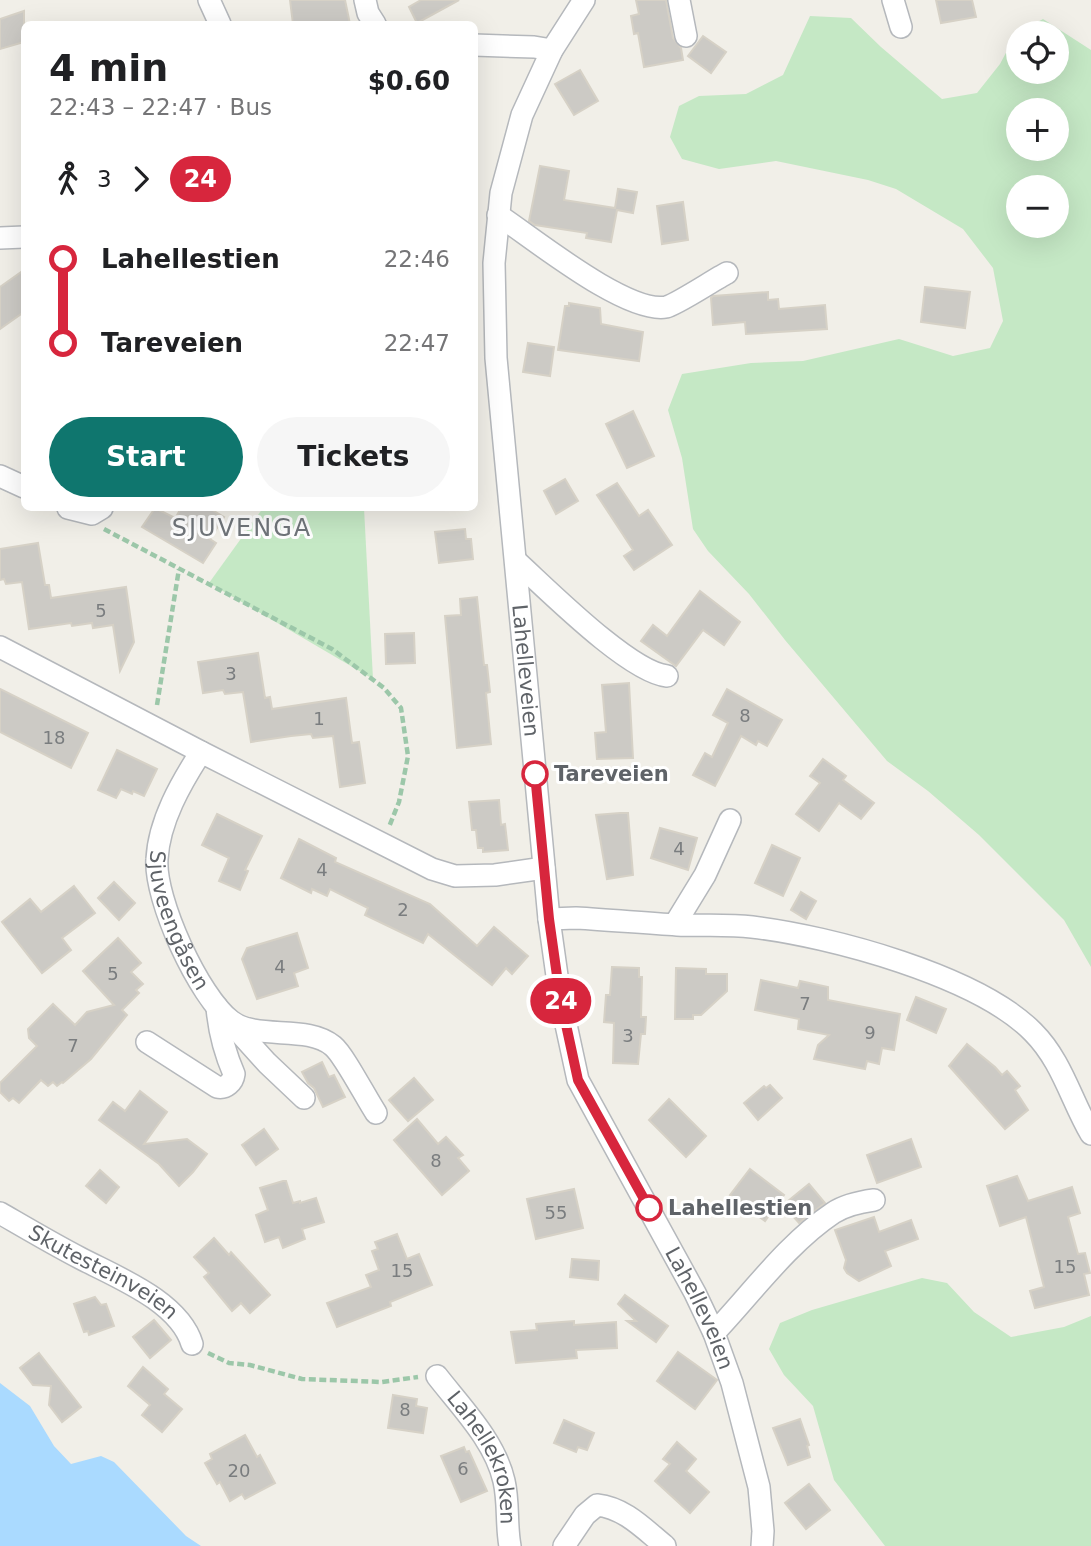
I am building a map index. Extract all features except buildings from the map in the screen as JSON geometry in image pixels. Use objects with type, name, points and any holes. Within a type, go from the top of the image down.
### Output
[{"type":"street","points":[[209,0],[219,21]]},
{"type":"street","points":[[365,0],[373,21]]},
{"type":"street","name":"Lahelleveien","points":[[584,0],[552,51],[522,115],[498,215],[485,236],[494,263],[496,358],[549,919],[560,997],[578,1080],[714,1333],[732,1383],[759,1487],[762,1546]]},
{"type":"street","points":[[679,0],[686,36]]},
{"type":"street","points":[[893,0],[901,27]]},
{"type":"street","points":[[478,45],[552,51]]},
{"type":"street","points":[[498,215],[600,286],[640,304],[666,307],[727,273]]},
{"type":"street","points":[[0,238],[21,237]]},
{"type":"street","points":[[0,476],[21,486]]},
{"type":"street","points":[[516,561],[610,643],[652,672],[667,676]]},
{"type":"street","points":[[0,647],[432,869],[455,876],[495,875],[544,868]]},
{"type":"street","name":"Sjuveengåsen","points":[[201,752],[181,783],[160,840],[157,867],[160,885],[182,948],[206,991],[267,1063],[304,1098]]},
{"type":"street","points":[[675,925],[705,875],[730,820]]},
{"type":"street","points":[[549,919],[751,927],[819,939],[947,979],[999,1003],[1034,1033],[1062,1072],[1091,1134]]},
{"type":"street","points":[[147,1042],[214,1086],[224,1087],[231,1082],[234,1074],[224,1053],[217,1007]]},
{"type":"street","name":"Sjuveengåsen","points":[[217,1007],[238,1025],[321,1039],[333,1046],[376,1113]]},
{"type":"street","points":[[714,1333],[795,1245],[832,1213],[846,1206],[874,1200]]},
{"type":"street","name":"Skutesteinveien","points":[[0,1213],[145,1292],[179,1321],[192,1344]]},
{"type":"street","name":"Lahellekroken","points":[[437,1376],[473,1422],[497,1463],[505,1485],[510,1546]]},
{"type":"street","points":[[565,1546],[585,1515],[597,1505],[611,1506],[624,1513],[665,1546]]},
{"type":"path","points":[[97,511],[101,528],[332,649],[384,688],[401,708],[408,756],[399,802],[383,844]]},
{"type":"path","points":[[149,725],[156,713],[179,568]]},
{"type":"path","points":[[192,1344],[229,1363],[250,1365],[302,1380],[382,1381],[437,1376]]},
{"type":"green space","points":[[810,16],[851,18],[942,99],[977,93],[1006,53],[1006,84],[1069,84],[1069,36],[1091,50],[1091,967],[1064,920],[979,835],[928,791],[887,761],[749,594],[708,551],[693,529],[682,458],[668,410],[682,374],[751,363],[803,361],[899,339],[953,356],[990,348],[1003,321],[993,268],[963,229],[896,189],[868,180],[776,161],[719,169],[682,159],[670,137],[679,106],[699,96],[746,94],[783,75]]},
{"type":"green space","points":[[261,511],[364,511],[373,679],[209,583]]},
{"type":"green space","points":[[922,1278],[947,1283],[974,1312],[1011,1337],[1064,1327],[1091,1316],[1091,1546],[885,1546],[834,1480],[813,1406],[784,1375],[769,1349],[780,1323],[812,1310]]},
{"type":"water","points":[[0,1383],[30,1406],[54,1446],[71,1464],[101,1456],[114,1462],[186,1536],[201,1546],[0,1546]]},
{"type":"bus line","name":"24","points":[[535,774],[549,919],[560,997],[578,1080],[649,1208]]},
{"type":"place","name":"Tareveien","points":[[535,774]]},
{"type":"place","name":"Lahellestien","points":[[649,1208]]},
{"type":"district","name":"SJUVENGA","points":[[242,528]]}]
